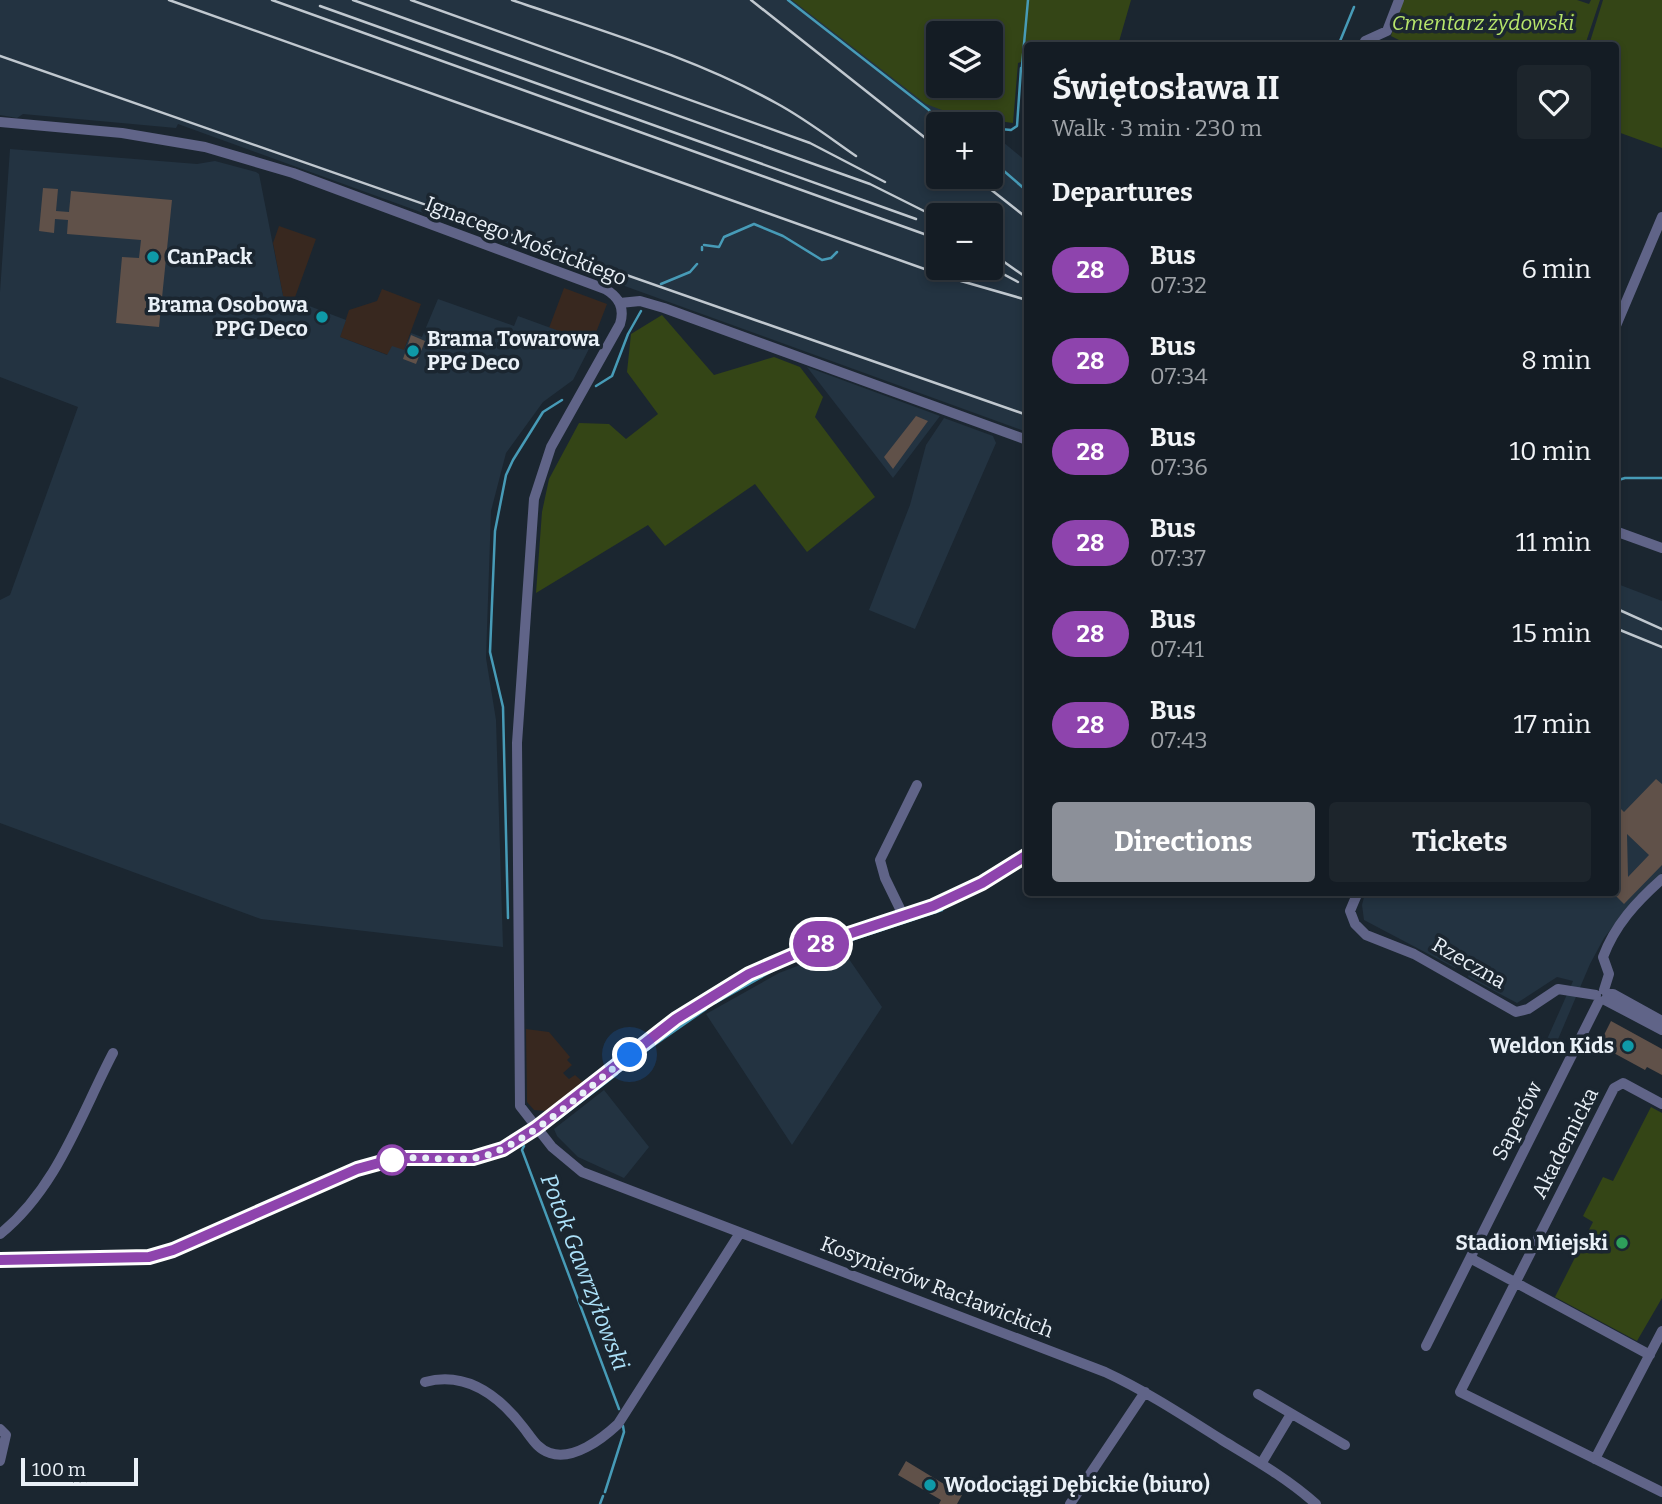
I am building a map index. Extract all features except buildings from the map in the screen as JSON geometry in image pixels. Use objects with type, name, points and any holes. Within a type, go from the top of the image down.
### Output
[{"type":"street","points":[[1365,41],[1387,31],[1399,0]]},
{"type":"street","name":"Ignacego Mościckiego","points":[[0,122],[167,139],[261,163],[605,289],[620,303],[640,301],[664,308],[1024,439]]},
{"type":"street","points":[[1619,319],[1662,218]]},
{"type":"street","name":"Kosynierów Racławickich","points":[[620,303],[623,313],[620,324],[551,447],[534,499],[529,544],[516,783],[520,1106],[561,1156],[582,1172],[1105,1372],[1145,1392],[1289,1481],[1315,1504]]},
{"type":"street","points":[[1619,532],[1662,548]]},
{"type":"street","points":[[904,917],[885,878],[880,860],[917,785]]},
{"type":"street","points":[[0,1260],[149,1257],[173,1250],[357,1169],[397,1158],[483,1156],[511,1145],[668,1025],[729,985],[767,965],[809,948],[904,917],[982,883],[1024,857]]},
{"type":"street","name":"Saperów","points":[[1426,1346],[1602,996],[1609,974],[1603,957],[1614,934],[1627,912],[1662,879]]},
{"type":"street","name":"Rzeczna","points":[[1356,896],[1350,911],[1360,930],[1414,954],[1516,1012],[1528,1009],[1558,989],[1602,996]]},
{"type":"street","points":[[1602,996],[1613,994],[1662,1020]]},
{"type":"street","points":[[1602,996],[1662,1030]]},
{"type":"street","points":[[0,1234],[25,1212],[52,1175],[113,1053]]},
{"type":"street","name":"Akademicka","points":[[1662,1104],[1623,1083],[1614,1088],[1460,1392],[1662,1492]]},
{"type":"street","points":[[425,1382],[454,1380],[483,1390],[501,1402],[542,1450],[558,1455],[568,1454],[599,1440],[618,1424],[740,1233]]},
{"type":"street","points":[[1470,1258],[1650,1355]]},
{"type":"street","points":[[1595,1459],[1662,1331]]},
{"type":"street","points":[[1070,1504],[1145,1392]]},
{"type":"street","points":[[1258,1394],[1345,1445]]},
{"type":"street","points":[[1261,1464],[1291,1414]]},
{"type":"street","points":[[0,1429],[6,1435],[0,1461]]},
{"type":"shaded area","points":[[0,0],[825,0],[926,81],[926,98],[948,98],[965,112],[926,112],[926,189],[1003,189],[1003,142],[1024,160],[1024,431],[178,124],[176,128],[23,114],[17,118],[0,115]]},
{"type":"shaded area","points":[[10,149],[197,164],[215,161],[256,172],[259,174],[283,296],[346,320],[340,337],[387,355],[392,346],[404,350],[411,333],[422,337],[438,299],[514,326],[518,316],[592,343],[573,380],[543,402],[506,453],[491,511],[486,658],[496,720],[503,947],[261,919],[0,823],[0,600],[10,595],[78,407],[0,377],[0,292]]},
{"type":"shaded area","points":[[279,226],[316,239],[294,300],[283,296],[273,243]]},
{"type":"shaded area","points":[[564,288],[607,304],[592,343],[549,328]]},
{"type":"shaded area","points":[[382,289],[421,304],[404,350],[388,355],[340,337],[349,310],[377,301]]},
{"type":"shaded area","points":[[807,367],[940,416],[893,478]]},
{"type":"shaded area","points":[[944,418],[993,436],[996,443],[915,629],[869,610],[910,505],[926,445]]},
{"type":"shaded area","points":[[1619,585],[1662,601],[1662,873],[1637,896],[1604,938],[1553,1051],[1544,1046],[1573,981],[1557,977],[1517,1003],[1468,977],[1471,968],[1461,963],[1455,968],[1364,920],[1362,905],[1364,896],[1619,896]]},
{"type":"shaded area","points":[[842,949],[882,1007],[792,1145],[706,1014],[779,973]]},
{"type":"shaded area","points":[[526,1029],[549,1032],[570,1057],[567,1060],[572,1065],[563,1073],[569,1079],[575,1075],[583,1082],[546,1111],[534,1110],[527,1102]]},
{"type":"shaded area","points":[[604,1090],[649,1147],[624,1178],[578,1157],[557,1136],[554,1129]]},
{"type":"green space","points":[[792,0],[1131,0],[1119,42],[1024,42],[1024,61],[1018,63],[1013,123],[1003,122],[1003,112],[947,112],[926,104]]},
{"type":"green space","name":"Cmentarz żydowski","points":[[1402,0],[1577,0],[1589,4],[1591,0],[1600,0],[1586,42],[1403,42],[1391,36]]},
{"type":"green space","points":[[1603,0],[1662,0],[1662,148],[1619,132],[1619,42],[1590,42]]},
{"type":"green space","points":[[662,315],[714,375],[774,357],[800,367],[823,397],[815,417],[875,497],[807,552],[755,484],[665,546],[648,525],[536,593],[542,512],[549,479],[579,423],[609,424],[626,439],[658,414],[627,372],[631,334]]},
{"type":"green space","name":"Stadion Miejski","points":[[1651,1107],[1662,1113],[1662,1298],[1637,1341],[1555,1297],[1593,1222],[1583,1216],[1603,1177],[1613,1181]]},
{"type":"waterway","points":[[788,0],[930,112]]},
{"type":"waterway","points":[[1024,42],[1028,0]]},
{"type":"waterway","points":[[1340,42],[1354,7]]},
{"type":"waterway","points":[[1022,66],[1024,44]]},
{"type":"waterway","points":[[1003,129],[1011,130],[1017,126],[1021,68],[1024,66]]},
{"type":"waterway","points":[[1003,170],[1024,188]]},
{"type":"waterway","points":[[704,245],[719,247],[724,237],[754,224],[783,236],[822,260],[831,258],[837,252]]},
{"type":"waterway","points":[[661,284],[690,272],[697,264]]},
{"type":"waterway","points":[[596,386],[612,376],[628,334],[641,311]]},
{"type":"waterway","points":[[508,918],[503,707],[490,652],[495,531],[506,475],[513,460],[543,412],[562,400]]},
{"type":"waterway","name":"Potok Gawrzyłowski","points":[[1619,480],[1662,478]]},
{"type":"waterway","name":"Potok Gawrzyłowski","points":[[827,948],[942,910]]},
{"type":"waterway","name":"Potok Gawrzyłowski","points":[[715,1003],[781,966],[810,955]]},
{"type":"waterway","name":"Potok Gawrzyłowski","points":[[647,1050],[706,1009]]},
{"type":"waterway","name":"Potok Gawrzyłowski","points":[[557,1120],[617,1074]]},
{"type":"waterway","name":"Potok Gawrzyłowski","points":[[524,1146],[522,1150],[619,1409]]},
{"type":"waterway","name":"Potok Gawrzyłowski","points":[[605,1492],[624,1432],[623,1426]]},
{"type":"waterway","name":"Potok Gawrzyłowski","points":[[600,1504],[603,1496]]},
{"type":"railway","points":[[169,0],[947,277],[1024,299]]},
{"type":"railway","points":[[272,0],[926,235]]},
{"type":"railway","points":[[353,0],[870,184],[926,212]]},
{"type":"railway","points":[[411,0],[810,143],[885,182]]},
{"type":"railway","points":[[512,0],[713,72],[786,109],[856,156]]},
{"type":"railway","points":[[751,0],[926,139]]},
{"type":"railway","points":[[320,6],[916,219]]},
{"type":"railway","points":[[0,56],[1024,414]]},
{"type":"railway","points":[[990,189],[1024,216]]},
{"type":"railway","points":[[1003,261],[1024,276]]},
{"type":"railway","points":[[1003,274],[1018,282]]},
{"type":"railway","points":[[1619,610],[1662,629]]},
{"type":"railway","points":[[1619,630],[1662,647]]},
{"type":"bus line","name":"28","points":[[0,1260],[149,1257],[173,1250],[357,1169],[397,1158],[473,1158],[493,1153],[511,1145],[536,1128],[676,1019],[749,974],[818,944],[933,906],[982,883],[1024,857]]},
{"type":"place","name":"CanPack","points":[[153,257]]},
{"type":"place","name":"Brama Osobowa PPG Deco","points":[[322,317]]},
{"type":"place","name":"Brama Towarowa PPG Deco","points":[[413,351]]},
{"type":"place","name":"Weldon Kids","points":[[1628,1046]]},
{"type":"place","name":"Stadion Miejski","points":[[1622,1243]]},
{"type":"place","name":"Wodociągi Dębickie (biuro)","points":[[930,1485]]},
{"type":"route","points":[[392,1160],[473,1158],[503,1149],[536,1128],[630,1055]]}]
